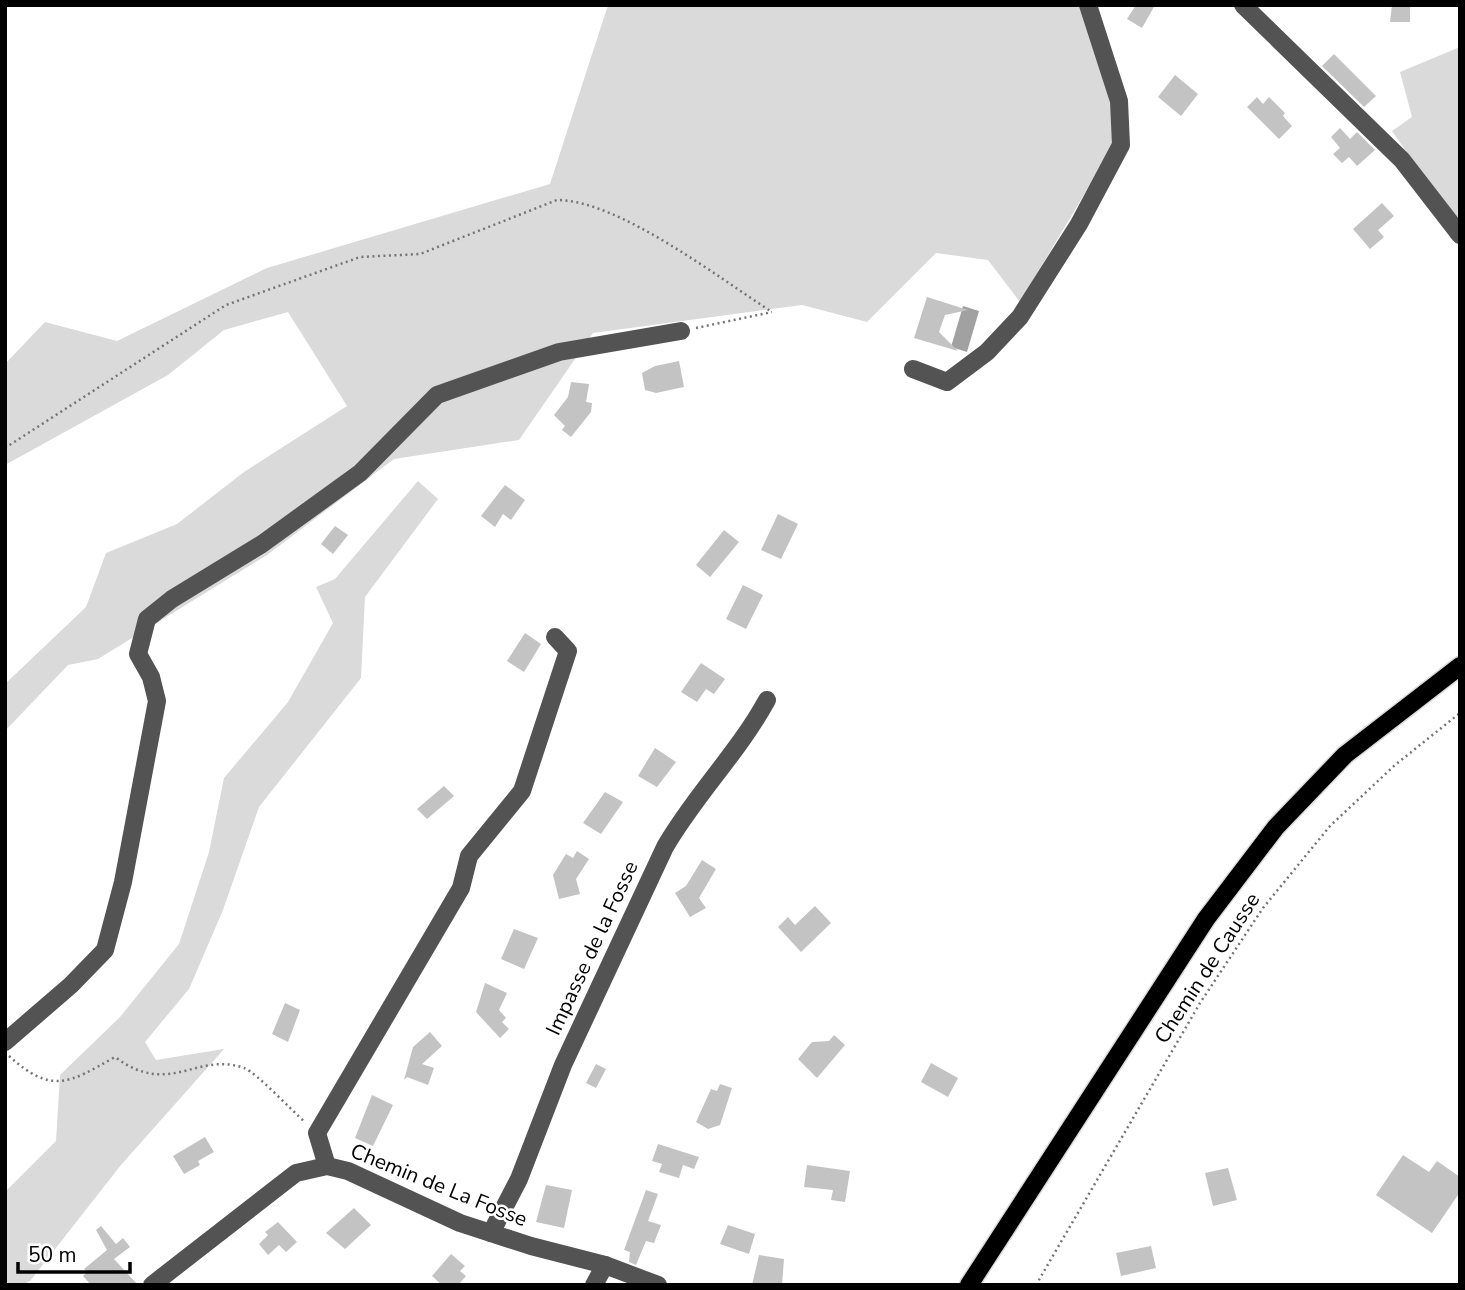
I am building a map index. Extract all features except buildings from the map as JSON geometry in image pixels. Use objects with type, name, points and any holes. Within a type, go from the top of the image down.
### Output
[{"type":"main road","points":[[969,1285],[1206,919],[1276,827],[1345,755],[1460,666]]},
{"type":"street","points":[[913,369],[947,382],[987,352],[1020,317],[1079,224],[1121,145],[1119,101],[1088,5]]},
{"type":"street","points":[[1249,7],[1402,160],[1460,235]]},
{"type":"street","points":[[5,1042],[71,985],[105,950],[122,882],[157,701],[150,677],[138,654],[147,619],[172,599],[262,544],[360,472],[437,395],[559,352],[681,331]]},
{"type":"street","points":[[327,1166],[317,1133],[461,888],[468,856],[522,791],[568,651],[555,637]]},
{"type":"street","name":"Impasse de la Fosse","points":[[491,1233],[519,1179],[563,1065],[665,847],[681,820],[748,735],[767,700]]},
{"type":"street","name":"Chemin de La Fosse","points":[[152,1285],[296,1174],[327,1166],[348,1171],[416,1203],[491,1233],[605,1265],[658,1285]]},
{"type":"street","points":[[594,1285],[605,1265]]},
{"type":"path","points":[[5,448],[226,305],[360,257],[419,254],[557,200],[577,200],[648,233],[772,312],[681,331]]},
{"type":"path","name":"Chemin de Causse","points":[[1036,1285],[1200,1003],[1263,908],[1338,818],[1395,765],[1460,713]]},
{"type":"path","points":[[5,1053],[29,1074],[58,1083],[79,1077],[114,1057],[133,1071],[168,1076],[214,1065],[245,1069],[317,1133]]},
{"type":"shaded area","points":[[608,5],[1079,5],[1110,95],[1113,146],[1020,302],[988,260],[936,253],[867,322],[802,305],[593,333],[519,440],[394,459],[267,555],[98,659],[68,665],[5,731],[5,684],[86,607],[106,553],[177,524],[244,472],[347,406],[288,312],[224,330],[168,375],[5,465],[5,364],[45,322],[117,341],[267,268],[550,184]]},
{"type":"shaded area","points":[[1460,47],[1460,229],[1392,131],[1412,117],[1400,72]]},
{"type":"shaded area","points":[[963,306],[979,311],[967,352],[951,347]]},
{"type":"shaded area","points":[[418,481],[438,499],[365,597],[361,678],[259,807],[223,910],[189,989],[145,1042],[156,1060],[224,1049],[121,1165],[30,1281],[22,1285],[5,1285],[5,1192],[56,1141],[60,1075],[120,1017],[179,944],[209,852],[224,778],[288,702],[333,623],[316,587],[335,579]]}]
